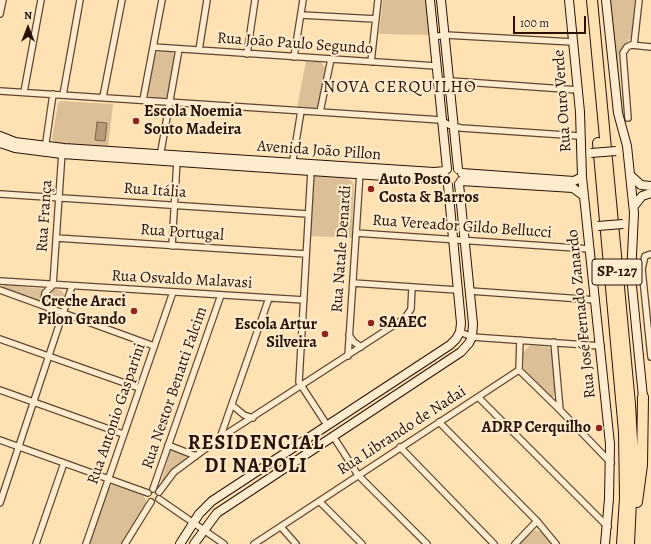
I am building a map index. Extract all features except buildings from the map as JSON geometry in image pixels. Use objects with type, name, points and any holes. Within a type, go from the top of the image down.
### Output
[{"type":"highway","name":"SP-127","points":[[585,0],[624,432],[625,498],[622,544]]},
{"type":"highway","name":"SP-127","points":[[592,0],[630,404],[632,458],[630,539]]},
{"type":"highway","points":[[630,539],[639,495],[642,465],[642,398]]},
{"type":"main road","points":[[180,544],[204,508],[212,501],[450,345],[460,332],[461,323],[446,182],[430,0]]},
{"type":"main road","points":[[194,544],[217,513],[461,352],[472,337],[473,324],[460,177],[441,0]]},
{"type":"main road","name":"Rua Ouro Verde","points":[[566,0],[573,42],[578,90],[582,177]]},
{"type":"main road","points":[[606,0],[618,113],[629,159],[634,209],[631,276],[642,398]]},
{"type":"main road","name":"Avenida João Pillon","points":[[0,136],[15,142],[45,149]]},
{"type":"main road","name":"Avenida João Pillon","points":[[0,143],[15,148],[45,149],[160,158],[292,166],[360,171],[446,182],[452,186],[460,177],[451,167],[446,170],[434,172],[360,171],[311,171],[292,166]]},
{"type":"main road","points":[[581,161],[585,156],[591,153],[616,151],[624,154],[629,159]]},
{"type":"main road","points":[[630,175],[641,185],[651,186]]},
{"type":"main road","points":[[460,177],[574,181],[582,177]]},
{"type":"main road","points":[[460,177],[573,188],[584,196]]},
{"type":"main road","name":"Rua José Fernado Zanardo","points":[[582,177],[601,346],[611,463],[608,527],[605,544]]},
{"type":"main road","points":[[586,220],[591,225],[598,226],[623,224],[630,220],[634,209],[642,196],[651,193]]},
{"type":"main road","points":[[342,416],[349,426]]},
{"type":"main road","points":[[314,434],[320,444]]},
{"type":"street","points":[[0,14],[3,0]]},
{"type":"street","points":[[24,92],[41,0]]},
{"type":"street","points":[[63,95],[80,0]]},
{"type":"street","points":[[103,97],[122,0]]},
{"type":"street","points":[[143,100],[162,0]]},
{"type":"street","points":[[199,50],[206,0]]},
{"type":"street","points":[[247,54],[255,0]]},
{"type":"street","points":[[294,57],[303,0]]},
{"type":"street","points":[[371,62],[378,0]]},
{"type":"street","points":[[634,45],[639,0]]},
{"type":"street","points":[[301,15],[376,19]]},
{"type":"street","points":[[433,37],[445,35],[573,42]]},
{"type":"street","points":[[628,118],[623,53],[627,47],[634,45],[651,47]]},
{"type":"street","name":"Rua João Paulo Segundo","points":[[153,48],[436,66]]},
{"type":"street","points":[[160,158],[179,49]]},
{"type":"street","points":[[320,112],[331,59]]},
{"type":"street","points":[[437,80],[578,90]]},
{"type":"street","points":[[0,91],[441,120],[454,126],[580,136]]},
{"type":"street","points":[[45,149],[53,94]]},
{"type":"street","points":[[292,166],[301,111]]},
{"type":"street","name":"Rua França","points":[[56,285],[56,238],[62,151]]},
{"type":"street","points":[[172,246],[177,159]]},
{"type":"street","points":[[311,171],[299,382],[327,425]]},
{"type":"street","name":"Rua Natale Denardi","points":[[348,356],[360,171]]},
{"type":"street","name":"Rua Itália","points":[[0,194],[308,214]]},
{"type":"street","name":"Rua Vereador Gildo Bellucci","points":[[356,233],[590,249]]},
{"type":"street","name":"Rua Portugal","points":[[56,238],[306,254]]},
{"type":"street","points":[[651,254],[645,256],[642,269],[649,311],[651,357]]},
{"type":"street","name":"Rua Osvaldo Malavasi","points":[[0,282],[304,300]]},
{"type":"street","points":[[353,283],[457,290]]},
{"type":"street","points":[[56,285],[65,292],[66,302],[60,309],[50,309],[44,297],[47,290],[56,285]]},
{"type":"street","points":[[0,503],[20,448],[48,356],[72,286]]},
{"type":"street","points":[[151,502],[148,497],[153,491],[174,472],[220,438],[405,318],[410,309],[412,287]]},
{"type":"street","points":[[0,290],[154,346]]},
{"type":"street","points":[[470,291],[596,300]]},
{"type":"street","name":"Rua Antonio Gasparini","points":[[86,544],[172,292]]},
{"type":"street","name":"Rua Nestor Benatti Falcim","points":[[159,499],[160,495],[153,491],[221,295]]},
{"type":"street","points":[[220,438],[269,298]]},
{"type":"street","points":[[460,332],[472,337],[601,346]]},
{"type":"street","points":[[349,334],[354,342],[362,347]]},
{"type":"street","points":[[0,339],[139,388]]},
{"type":"street","points":[[520,340],[519,370],[611,463]]},
{"type":"street","points":[[554,342],[560,410]]},
{"type":"street","name":"Rua Librando de Nadai","points":[[254,544],[519,370]]},
{"type":"street","points":[[0,390],[123,434]]},
{"type":"street","points":[[478,397],[608,527]]},
{"type":"street","points":[[232,405],[244,415],[253,418]]},
{"type":"street","points":[[439,422],[537,521],[556,544]]},
{"type":"street","points":[[333,436],[358,475],[427,544]]},
{"type":"street","points":[[0,440],[108,479],[153,491]]},
{"type":"street","points":[[168,445],[196,456]]},
{"type":"street","points":[[400,447],[494,544]]},
{"type":"street","points":[[36,544],[64,463]]},
{"type":"street","points":[[125,544],[151,502],[159,499],[224,544]]},
{"type":"street","points":[[320,502],[362,544]]},
{"type":"street","points":[[515,544],[537,521]]},
{"type":"street","points":[[281,527],[296,544]]},
{"type":"shaded area","points":[[383,0],[426,0],[429,35],[379,34]]},
{"type":"shaded area","points":[[609,0],[635,0],[631,38],[620,50],[618,57],[623,119]]},
{"type":"shaded area","points":[[159,51],[172,52],[175,58],[167,97],[153,98],[149,96],[148,93],[155,54]]},
{"type":"shaded area","points":[[306,61],[321,62],[326,69],[319,103],[317,107],[312,109],[297,108]]},
{"type":"shaded area","points":[[60,101],[113,104],[108,148],[56,144],[52,139],[58,103]]},
{"type":"shaded area","points":[[97,122],[107,123],[105,141],[95,140]]},
{"type":"shaded area","points":[[314,176],[347,177],[354,184],[352,238],[310,236]]},
{"type":"shaded area","points":[[3,286],[44,289],[41,303],[3,289]]},
{"type":"shaded area","points":[[56,289],[62,292],[65,298],[62,304],[56,307],[50,304],[47,298],[50,292]]},
{"type":"shaded area","points":[[530,345],[548,347],[551,350],[556,393],[553,397],[550,397],[524,369],[523,353]]},
{"type":"shaded area","points":[[172,450],[186,455],[186,459],[172,470],[161,483],[170,451]]},
{"type":"shaded area","points":[[113,485],[143,495],[146,501],[145,506],[121,544],[89,544],[108,488]]},
{"type":"shaded area","points":[[535,530],[542,532],[553,544],[519,544]]},
{"type":"place","name":"Escola Noemia Souto Madeira","points":[[136,121]]},
{"type":"place","name":"Auto Posto Costa & Barros","points":[[371,189]]},
{"type":"place","name":"Creche Araci Pilon Grando","points":[[134,311]]},
{"type":"place","name":"SAAEC","points":[[371,323]]},
{"type":"place","name":"Escola Artur Silveira","points":[[325,334]]},
{"type":"place","name":"ADRP Cerquilho","points":[[599,428]]},
{"type":"district","name":"NOVA CERQUILHO","points":[[400,88]]},
{"type":"district","name":"RESIDENCIAL DI NAPOLI","points":[[256,456]]}]
